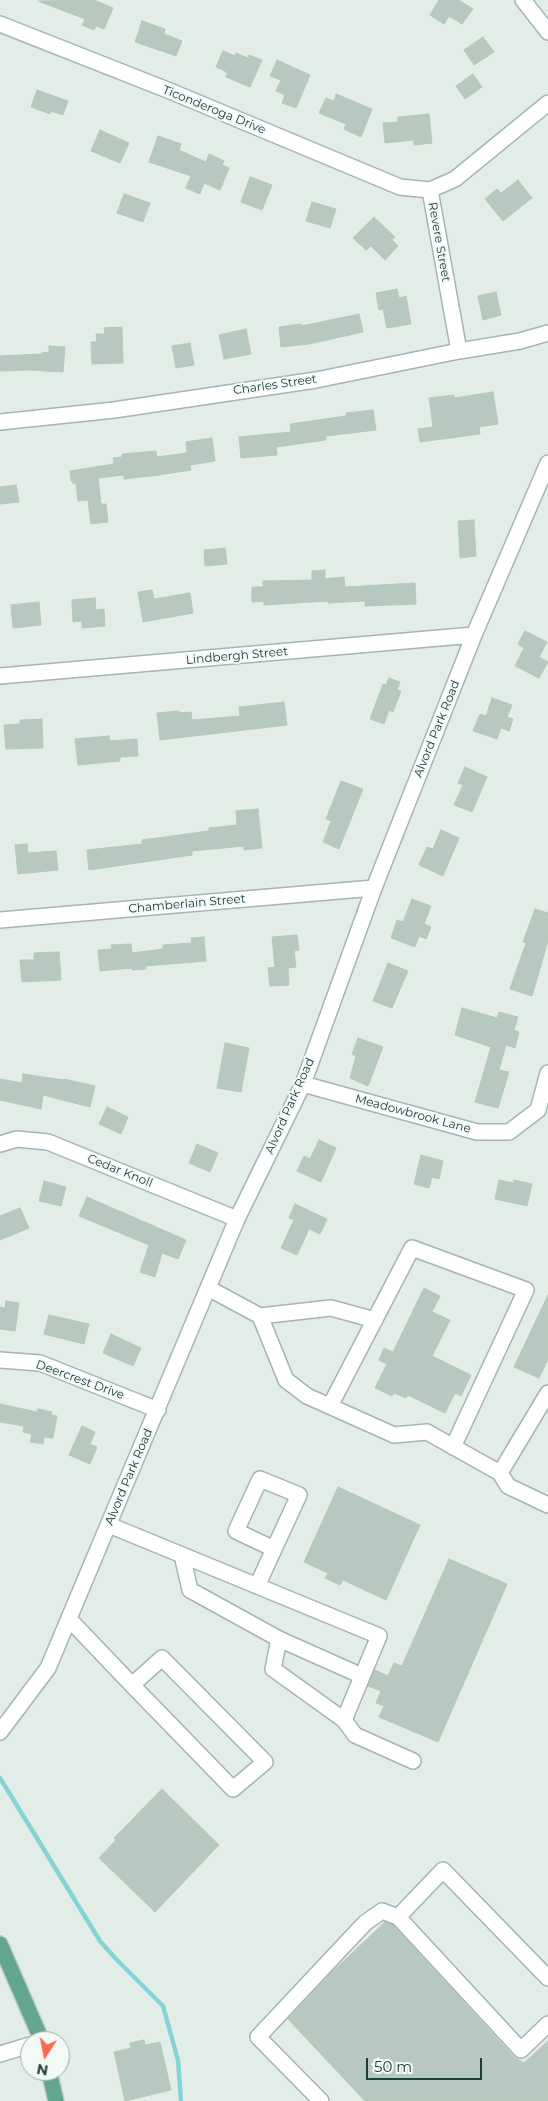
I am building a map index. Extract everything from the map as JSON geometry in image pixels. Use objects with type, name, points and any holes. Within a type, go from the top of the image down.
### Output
[{"type":"main road","points":[[0,1944],[38,2031]]},
{"type":"main road","points":[[51,2081],[56,2101]]},
{"type":"street","points":[[523,0],[548,32]]},
{"type":"street","name":"Ticonderoga Drive","points":[[0,24],[400,187],[430,190]]},
{"type":"street","name":"Revere Street","points":[[459,351],[430,190],[455,179],[548,104]]},
{"type":"street","name":"Charles Street","points":[[0,422],[114,410],[316,380],[459,351],[520,341],[548,333]]},
{"type":"street","name":"Alvord Park Road","points":[[0,1732],[48,1668],[237,1219],[303,1084],[374,888],[474,635],[548,463]]},
{"type":"street","name":"Lindbergh Street","points":[[0,676],[474,635]]},
{"type":"street","name":"Chamberlain Street","points":[[0,920],[374,888]]},
{"type":"street","name":"Meadowbrook Lane","points":[[303,1084],[477,1132],[509,1132],[538,1110],[548,1073]]},
{"type":"street","name":"Cedar Knoll","points":[[0,1144],[17,1139],[48,1142],[237,1219]]},
{"type":"street","points":[[330,1406],[412,1248],[526,1290],[453,1447]]},
{"type":"street","points":[[208,1288],[260,1316],[331,1308],[375,1320]]},
{"type":"street","points":[[260,1316],[286,1380],[307,1396],[394,1435],[427,1432],[500,1473],[508,1486],[548,1506]]},
{"type":"street","name":"Deercrest Drive","points":[[0,1360],[40,1363],[158,1410]]},
{"type":"street","points":[[500,1473],[548,1393]]},
{"type":"street","points":[[257,1586],[299,1495],[260,1479],[236,1531],[274,1549]]},
{"type":"street","points":[[109,1525],[380,1636],[344,1720]]},
{"type":"street","points":[[182,1555],[190,1590],[279,1639],[362,1676]]},
{"type":"street","points":[[69,1619],[132,1685],[233,1789],[265,1762],[162,1658],[132,1685]]},
{"type":"street","points":[[279,1639],[272,1669],[344,1720],[355,1735],[413,1760]]},
{"type":"street","points":[[398,1917],[443,1870],[548,1978]]},
{"type":"street","points":[[321,2101],[258,2037],[365,1923],[382,1911],[398,1917],[521,2050],[548,2024]]},
{"type":"street","points":[[0,2054],[20,2048]]},
{"type":"building","points":[[94,0],[113,8],[104,29],[96,26],[94,30],[82,25],[85,19],[38,1]]},
{"type":"building","points":[[439,0],[459,0],[473,9],[462,24],[449,16],[444,24],[430,15]]},
{"type":"building","points":[[142,21],[165,29],[164,34],[182,41],[176,56],[135,42]]},
{"type":"building","points":[[483,37],[494,52],[474,65],[464,50]]},
{"type":"building","points":[[223,51],[235,56],[236,53],[248,58],[249,55],[262,60],[250,87],[226,77],[227,72],[216,67]]},
{"type":"building","points":[[277,60],[310,75],[296,108],[282,103],[285,95],[276,91],[281,80],[270,76]]},
{"type":"building","points":[[473,74],[482,87],[465,99],[456,86]]},
{"type":"building","points":[[37,90],[68,101],[63,115],[51,111],[50,114],[31,107]]},
{"type":"building","points":[[336,94],[372,109],[361,137],[344,129],[346,124],[319,113],[326,98],[334,101]]},
{"type":"building","points":[[429,114],[432,143],[414,145],[414,140],[385,143],[383,123],[398,122],[398,117]]},
{"type":"building","points":[[100,130],[129,143],[120,163],[91,151]]},
{"type":"building","points":[[158,136],[181,144],[179,150],[206,162],[209,154],[224,161],[222,165],[229,168],[220,190],[204,183],[200,194],[186,188],[191,176],[149,162]]},
{"type":"building","points":[[250,177],[272,185],[262,210],[241,202]]},
{"type":"building","points":[[518,180],[532,198],[503,221],[485,199],[497,189],[501,193]]},
{"type":"building","points":[[124,194],[150,203],[143,222],[117,213]]},
{"type":"building","points":[[312,202],[336,209],[330,228],[306,221]]},
{"type":"building","points":[[374,217],[395,237],[392,240],[398,246],[385,260],[371,246],[366,250],[353,238]]},
{"type":"building","points":[[397,289],[399,298],[406,296],[411,324],[387,328],[383,309],[379,310],[376,293]]},
{"type":"building","points":[[496,292],[501,315],[483,320],[478,296]]},
{"type":"building","points":[[359,314],[363,332],[309,344],[281,347],[279,327],[301,324],[302,326]]},
{"type":"building","points":[[122,327],[123,363],[92,364],[91,342],[97,342],[96,334],[105,334],[104,328]]},
{"type":"building","points":[[246,329],[251,354],[224,359],[219,335]]},
{"type":"building","points":[[190,343],[194,365],[176,368],[172,346]]},
{"type":"building","points":[[49,346],[65,347],[63,372],[0,371],[0,356],[49,353]]},
{"type":"building","points":[[493,392],[498,424],[479,427],[480,434],[420,442],[418,429],[433,427],[429,398],[454,395],[454,398]]},
{"type":"building","points":[[373,410],[376,430],[326,436],[326,440],[276,447],[277,455],[241,458],[239,437],[291,432],[290,424],[346,416],[346,413]]},
{"type":"building","points":[[212,438],[215,461],[190,465],[191,470],[124,479],[124,475],[98,478],[101,504],[106,504],[108,522],[91,524],[88,500],[78,501],[76,483],[73,484],[73,481],[71,481],[70,471],[114,464],[113,458],[122,457],[122,454],[156,451],[157,457],[187,453],[186,442]]},
{"type":"building","points":[[16,485],[19,502],[0,504],[0,487]]},
{"type":"building","points":[[474,520],[476,556],[460,558],[458,521]]},
{"type":"building","points":[[225,548],[227,564],[205,566],[204,550]]},
{"type":"building","points":[[325,570],[325,579],[344,577],[345,587],[415,583],[416,604],[365,606],[365,601],[328,603],[328,601],[264,605],[264,601],[252,602],[252,587],[263,587],[263,581],[312,580],[312,571]]},
{"type":"building","points":[[152,590],[154,599],[190,593],[193,613],[143,622],[138,592]]},
{"type":"building","points":[[95,598],[96,610],[104,609],[105,626],[82,628],[82,621],[73,622],[72,600]]},
{"type":"building","points":[[39,602],[41,625],[13,628],[11,605]]},
{"type":"building","points":[[525,631],[547,642],[539,657],[548,662],[539,678],[515,666],[524,648],[518,644]]},
{"type":"building","points":[[389,678],[400,682],[397,690],[401,691],[393,712],[389,710],[384,724],[370,719],[383,684],[386,685]]},
{"type":"building","points":[[492,698],[512,705],[507,717],[513,719],[509,731],[501,728],[497,739],[473,731],[480,714],[486,716]]},
{"type":"building","points":[[284,702],[287,725],[160,740],[157,713],[191,712],[192,720],[240,716],[239,707]]},
{"type":"building","points":[[42,719],[43,748],[6,749],[4,725],[20,724],[20,720]]},
{"type":"building","points":[[109,736],[110,741],[137,739],[138,756],[120,757],[120,761],[78,765],[75,739]]},
{"type":"building","points":[[465,767],[487,777],[472,812],[454,805],[463,785],[458,783]]},
{"type":"building","points":[[341,781],[363,789],[339,849],[323,842],[331,821],[326,819]]},
{"type":"building","points":[[258,809],[262,848],[244,850],[244,846],[192,851],[192,855],[89,870],[87,850],[142,844],[142,840],[209,831],[209,828],[237,825],[236,811]]},
{"type":"building","points":[[441,830],[459,838],[443,876],[419,865],[427,847],[433,849]]},
{"type":"building","points":[[27,844],[28,853],[56,851],[58,870],[18,874],[15,845]]},
{"type":"building","points":[[412,899],[431,906],[424,924],[431,927],[426,939],[419,936],[415,947],[391,938],[397,920],[403,922]]},
{"type":"building","points":[[535,909],[548,913],[548,941],[532,996],[510,989],[526,943],[523,942]]},
{"type":"building","points":[[297,935],[299,950],[294,951],[296,967],[288,968],[289,985],[270,986],[268,968],[275,967],[272,937]]},
{"type":"building","points":[[204,937],[206,961],[145,966],[146,969],[132,970],[132,968],[100,971],[98,950],[112,949],[111,945],[131,944],[132,953],[163,949],[163,945],[192,943],[191,938]]},
{"type":"building","points":[[59,952],[61,980],[22,982],[20,960],[34,960],[34,953]]},
{"type":"building","points":[[388,963],[408,971],[392,1008],[373,1001]]},
{"type":"building","points":[[462,1008],[497,1018],[499,1012],[518,1017],[514,1030],[519,1032],[515,1048],[506,1045],[499,1070],[509,1072],[498,1108],[475,1102],[491,1047],[455,1035]]},
{"type":"building","points":[[358,1038],[383,1047],[368,1086],[350,1078],[356,1056],[352,1054]]},
{"type":"building","points":[[225,1043],[249,1048],[241,1092],[217,1088]]},
{"type":"building","points":[[23,1074],[64,1079],[95,1086],[90,1107],[43,1095],[41,1109],[0,1100],[0,1079],[22,1083]]},
{"type":"building","points":[[107,1107],[128,1117],[121,1134],[99,1124]]},
{"type":"building","points":[[319,1140],[336,1148],[321,1182],[297,1171],[304,1156],[310,1159]]},
{"type":"building","points":[[197,1144],[218,1153],[210,1172],[189,1163]]},
{"type":"building","points":[[421,1155],[443,1161],[439,1179],[432,1177],[429,1188],[414,1184]]},
{"type":"building","points":[[499,1180],[514,1183],[514,1180],[532,1184],[527,1206],[495,1199]]},
{"type":"building","points":[[44,1181],[66,1187],[61,1206],[39,1201]]},
{"type":"building","points":[[87,1197],[186,1240],[178,1259],[162,1253],[155,1277],[140,1272],[149,1245],[79,1216]]},
{"type":"building","points":[[295,1204],[327,1219],[320,1234],[309,1229],[297,1255],[281,1248],[294,1220],[289,1218]]},
{"type":"building","points":[[20,1208],[29,1228],[0,1240],[0,1216]]},
{"type":"building","points":[[424,1288],[440,1296],[432,1312],[450,1320],[432,1356],[471,1375],[461,1396],[455,1393],[445,1413],[408,1395],[406,1398],[394,1393],[392,1396],[375,1388],[387,1364],[379,1360],[384,1348],[393,1352]]},
{"type":"building","points":[[548,1295],[548,1359],[539,1378],[514,1367]]},
{"type":"building","points":[[6,1301],[19,1303],[15,1331],[0,1329],[0,1307],[5,1308]]},
{"type":"building","points":[[49,1315],[89,1324],[84,1344],[44,1334]]},
{"type":"building","points":[[111,1334],[141,1348],[133,1366],[103,1353]]},
{"type":"building","points":[[0,1404],[37,1412],[38,1409],[52,1412],[51,1415],[57,1416],[53,1438],[44,1437],[43,1444],[30,1442],[32,1434],[23,1432],[24,1426],[0,1422]]},
{"type":"building","points":[[82,1426],[95,1432],[90,1444],[97,1447],[90,1464],[69,1455]]},
{"type":"building","points":[[338,1487],[420,1525],[386,1600],[343,1580],[340,1585],[325,1578],[328,1573],[304,1562]]},
{"type":"building","points":[[449,1559],[507,1584],[438,1742],[379,1717],[384,1706],[376,1703],[381,1691],[368,1686],[375,1670],[388,1676],[394,1663],[402,1666]]},
{"type":"building","points":[[162,1789],[219,1845],[155,1912],[99,1858],[116,1840],[114,1838]]},
{"type":"building","points":[[385,1922],[393,1925],[514,2057],[524,2063],[548,2041],[548,2101],[365,2101],[288,2019],[331,1973]]},
{"type":"building","points":[[144,2040],[145,2045],[160,2042],[171,2090],[125,2101],[114,2052],[131,2048],[130,2043]]},
{"type":"waterway","points":[[0,1778],[100,1941],[163,2006],[178,2060],[181,2101]]}]
